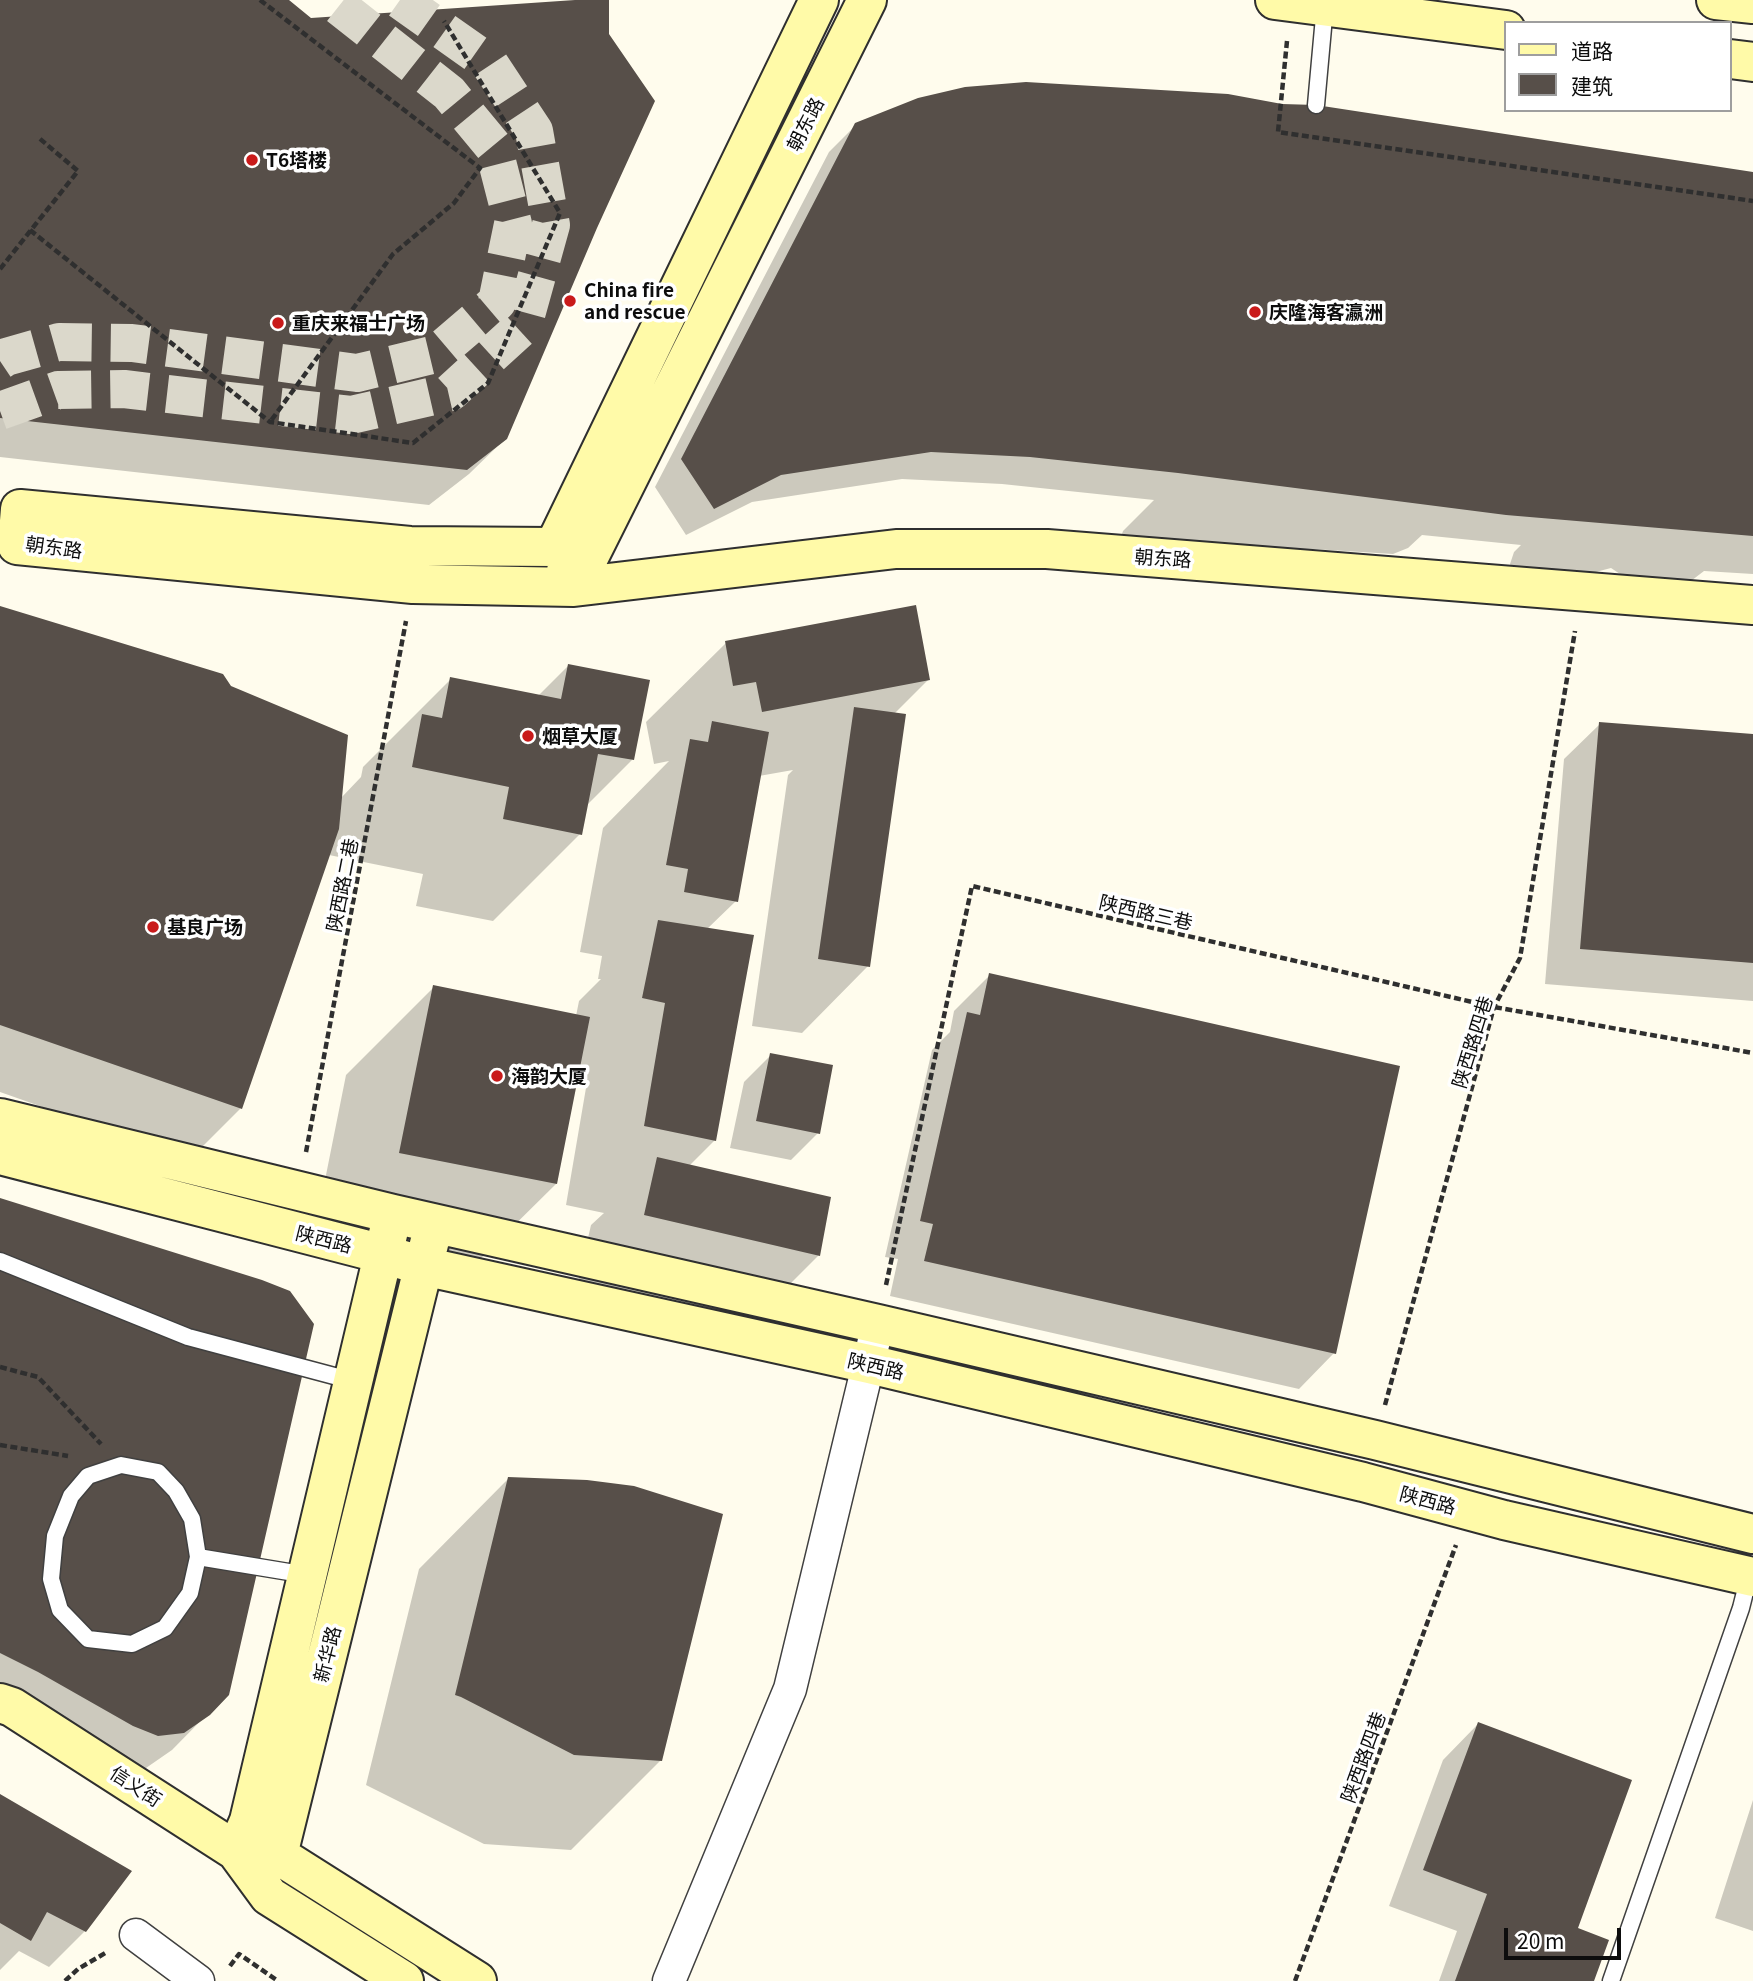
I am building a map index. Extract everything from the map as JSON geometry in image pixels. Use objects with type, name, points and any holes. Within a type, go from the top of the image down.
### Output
[{"type":"main road","points":[[574,587],[554,547],[819,0]]},
{"type":"main road","name":"朝东路","points":[[574,587],[867,0]]},
{"type":"main road","points":[[1716,0],[1753,4]]},
{"type":"main road","points":[[1297,3],[1504,30]]},
{"type":"main road","points":[[1732,59],[1753,62]]},
{"type":"main road","name":"朝东路","points":[[554,547],[410,546],[20,509],[17,545],[413,584],[574,587],[895,549],[1047,549],[1753,605]]},
{"type":"main road","points":[[0,1118],[434,1224],[1375,1440],[1753,1534]]},
{"type":"main road","name":"陕西路","points":[[0,1156],[423,1266],[869,1364],[1363,1482],[1504,1520],[1751,1576]]},
{"type":"main road","name":"新华路","points":[[236,1850],[248,1821],[393,1214]]},
{"type":"main road","name":"新华路","points":[[278,1855],[434,1224]]},
{"type":"main road","name":"信义街","points":[[0,1703],[12,1707],[236,1850],[278,1855]]},
{"type":"main road","points":[[236,1850],[269,1896],[404,1981]]},
{"type":"main road","points":[[278,1855],[477,1981]]},
{"type":"street","points":[[669,1981],[790,1689],[878,1324]]},
{"type":"street","points":[[136,1935],[212,1976]]},
{"type":"lane","points":[[1297,3],[1315,105]]},
{"type":"lane","points":[[0,1261],[188,1337],[353,1381]]},
{"type":"lane","points":[[121,1465],[158,1472],[176,1491],[192,1519],[198,1557],[190,1593],[165,1628],[132,1644],[88,1639],[60,1610],[51,1579],[55,1536],[71,1496],[88,1476],[121,1465]]},
{"type":"lane","points":[[198,1557],[307,1575]]},
{"type":"lane","points":[[1611,1981],[1751,1576]]},
{"type":"path","points":[[260,0],[480,168],[454,202],[393,254],[270,422]]},
{"type":"path","points":[[1297,3],[1278,132],[1753,201]]},
{"type":"path","points":[[30,230],[270,422],[413,443],[488,383],[560,213],[444,21]]},
{"type":"path","points":[[0,269],[78,171],[39,138]]},
{"type":"path","name":"陕西路二巷","points":[[299,1191],[413,584]]},
{"type":"path","name":"陕西路四巷","points":[[1382,1416],[1494,1007],[1520,958],[1582,591]]},
{"type":"path","name":"陕西路三巷","points":[[878,1324],[972,886],[1494,1007],[1753,1053]]},
{"type":"path","points":[[0,1367],[37,1377],[121,1465]]},
{"type":"path","points":[[0,1445],[121,1465]]},
{"type":"path","name":"陕西路四巷","points":[[1295,1981],[1457,1542]]},
{"type":"path","points":[[65,1981],[78,1969],[136,1935]]},
{"type":"path","points":[[212,1976],[239,1954],[278,1981]]},
{"type":"building","name":"重庆来福士广场","points":[[0,0],[289,0],[311,18],[609,0],[609,34],[655,101],[597,228],[507,439],[467,470],[0,418]]},
{"type":"building","name":"庆隆海客瀛洲","points":[[1026,82],[1228,94],[1753,172],[1753,536],[1506,515],[1030,457],[931,452],[781,475],[714,509],[681,459],[855,123],[918,98],[965,87]]},
{"type":"building","points":[[916,605],[930,680],[762,712],[756,682],[733,686],[725,641]]},
{"type":"building","name":"基良广场","points":[[0,606],[223,674],[231,686],[348,735],[339,829],[242,1109],[0,1025]]},
{"type":"building","name":"烟草大厦","points":[[568,664],[650,680],[634,760],[598,754],[582,835],[503,819],[509,787],[412,767],[422,714],[442,718],[450,677],[561,699]]},
{"type":"building","points":[[854,707],[906,714],[870,967],[818,959]]},
{"type":"building","points":[[712,721],[769,732],[738,902],[684,892],[688,869],[666,865],[690,739],[708,742]]},
{"type":"building","points":[[1599,722],[1753,734],[1753,963],[1580,949]]},
{"type":"building","points":[[658,920],[754,935],[716,1141],[644,1126],[665,1003],[642,998]]},
{"type":"building","points":[[989,973],[1400,1066],[1336,1354],[924,1261],[933,1224],[920,1221],[967,1012],[980,1015]]},
{"type":"building","name":"海韵大厦","points":[[433,985],[590,1017],[557,1184],[399,1153]]},
{"type":"building","points":[[770,1053],[833,1065],[820,1134],[756,1121]]},
{"type":"building","points":[[657,1157],[831,1197],[820,1256],[644,1215]]},
{"type":"building","points":[[0,1198],[290,1291],[314,1324],[229,1695],[210,1715],[184,1733],[158,1736],[133,1726],[0,1653]]},
{"type":"building","points":[[508,1477],[587,1480],[634,1486],[723,1514],[662,1761],[574,1755],[455,1695]]},
{"type":"building","points":[[1478,1722],[1632,1780],[1578,1928],[1609,1940],[1594,1981],[1455,1981],[1487,1894],[1423,1870]]},
{"type":"building","points":[[0,1794],[132,1871],[86,1932],[47,1912],[31,1941],[0,1923]]},
{"type":"tunnel","points":[[0,361],[59,342],[132,343],[357,373],[436,354],[497,302],[513,224],[493,146],[449,93],[331,0]]},
{"type":"tunnel","points":[[0,411],[58,390],[124,389],[351,415],[451,392],[523,326],[551,225],[534,131],[489,63],[400,0]]},
{"type":"place","name":"T6塔楼","points":[[252,160]]},
{"type":"place","name":"China fire and rescue","points":[[570,301]]},
{"type":"place","name":"庆隆海客瀛洲","points":[[1255,312]]},
{"type":"place","name":"重庆来福士广场","points":[[278,323]]},
{"type":"place","name":"烟草大厦","points":[[528,736]]},
{"type":"place","name":"基良广场","points":[[153,927]]},
{"type":"place","name":"海韵大厦","points":[[497,1076]]}]
